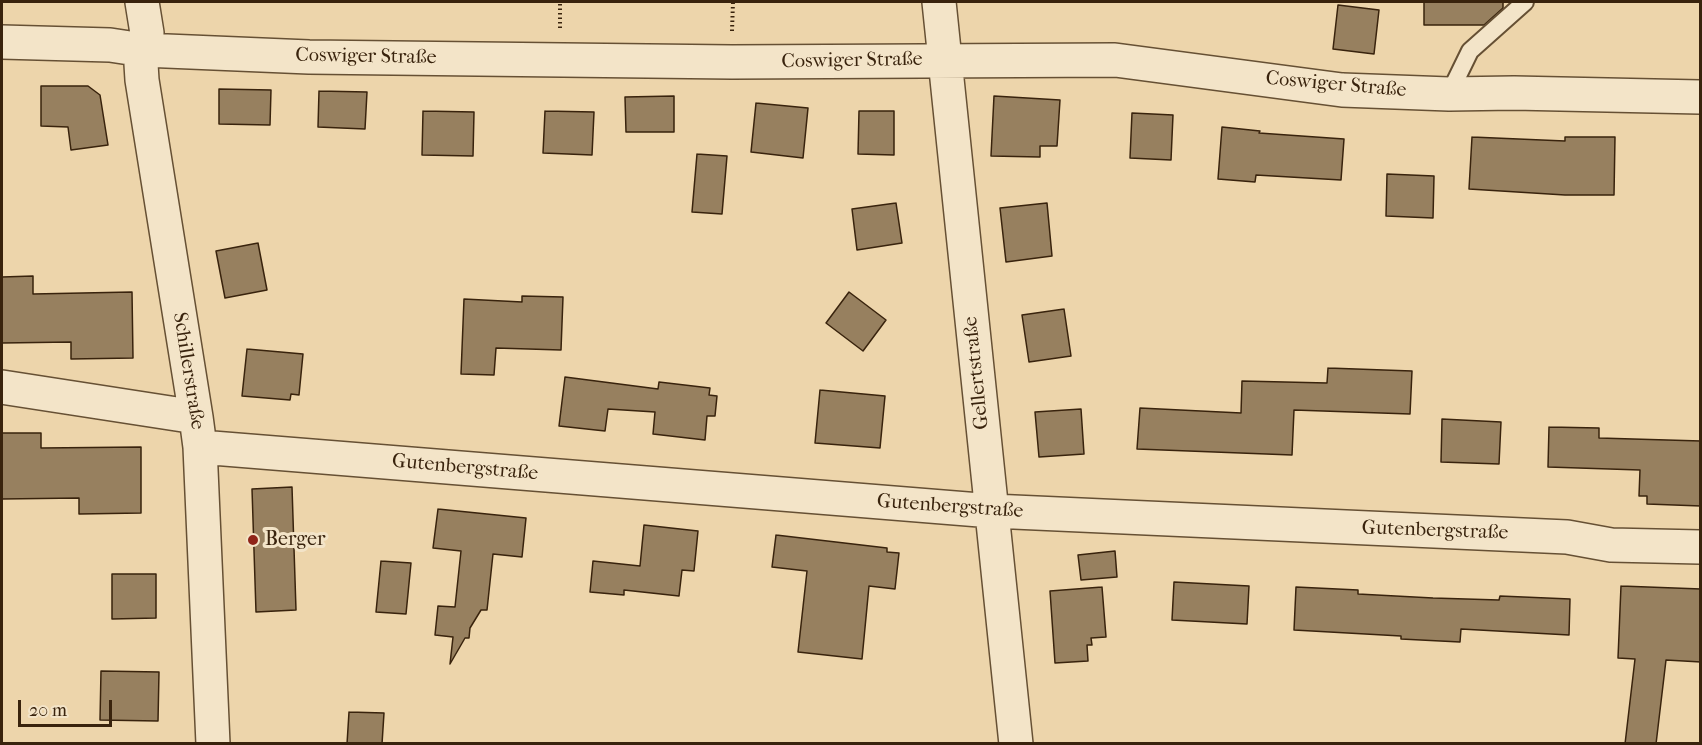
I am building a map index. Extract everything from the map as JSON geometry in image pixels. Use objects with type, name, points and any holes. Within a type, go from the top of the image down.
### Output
[{"type":"street","name":"Schillerstraße","points":[[142,2],[147,33],[143,50],[142,80],[198,432],[213,744]]},
{"type":"street","name":"Gellertstraße","points":[[939,2],[1016,744]]},
{"type":"street","name":"Coswiger Straße","points":[[2,42],[110,45],[143,50],[309,57],[732,62],[1115,60],[1342,90],[1449,94],[1701,97]]},
{"type":"street","name":"Gutenbergstraße","points":[[2,387],[198,432],[992,511],[1567,537],[1611,545],[1701,547]]},
{"type":"lane","points":[[1449,94],[1470,51],[1525,2]]},
{"type":"building","points":[[1424,2],[1503,2],[1503,8],[1484,25],[1424,25]]},
{"type":"building","points":[[1338,5],[1379,10],[1374,54],[1333,49]]},
{"type":"building","points":[[41,86],[88,86],[100,95],[108,145],[71,150],[68,127],[41,126]]},
{"type":"building","points":[[219,89],[271,90],[270,125],[219,124]]},
{"type":"building","points":[[319,91],[367,92],[365,129],[318,127]]},
{"type":"building","points":[[674,96],[674,132],[626,132],[625,97]]},
{"type":"building","points":[[994,96],[1060,100],[1057,146],[1040,146],[1040,157],[991,156]]},
{"type":"building","points":[[756,103],[808,108],[803,158],[751,152]]},
{"type":"building","points":[[423,111],[474,112],[473,156],[422,155]]},
{"type":"building","points":[[545,111],[594,112],[592,155],[543,153]]},
{"type":"building","points":[[859,111],[894,111],[894,155],[858,154]]},
{"type":"building","points":[[1132,113],[1173,115],[1171,160],[1130,158]]},
{"type":"building","points":[[1222,127],[1260,131],[1259,133],[1344,139],[1341,180],[1256,175],[1255,182],[1218,179]]},
{"type":"building","points":[[1472,137],[1565,141],[1565,137],[1615,137],[1614,195],[1565,195],[1469,189]]},
{"type":"building","points":[[697,154],[727,156],[722,214],[692,212]]},
{"type":"building","points":[[1387,174],[1434,176],[1433,218],[1386,216]]},
{"type":"building","points":[[896,203],[902,243],[857,250],[852,209]]},
{"type":"building","points":[[1047,203],[1052,256],[1006,262],[1000,208]]},
{"type":"building","points":[[258,243],[267,290],[225,298],[216,251]]},
{"type":"building","points":[[33,276],[33,294],[132,292],[133,358],[71,359],[71,342],[2,343],[2,277]]},
{"type":"building","points":[[849,292],[886,320],[863,351],[826,323]]},
{"type":"building","points":[[522,296],[563,297],[561,350],[496,348],[494,375],[461,374],[464,299],[522,302]]},
{"type":"building","points":[[1064,309],[1071,356],[1029,362],[1022,315]]},
{"type":"building","points":[[247,349],[303,354],[299,395],[291,394],[290,400],[242,396]]},
{"type":"building","points":[[1328,368],[1412,371],[1410,414],[1294,410],[1292,455],[1137,449],[1140,408],[1241,413],[1242,381],[1327,383]]},
{"type":"building","points":[[565,377],[658,389],[659,382],[710,388],[709,395],[717,396],[715,416],[707,416],[705,440],[653,434],[655,412],[608,409],[605,431],[559,426]]},
{"type":"building","points":[[820,390],[885,396],[880,448],[815,443]]},
{"type":"building","points":[[1081,409],[1084,454],[1039,457],[1035,412]]},
{"type":"building","points":[[1442,419],[1501,422],[1499,464],[1441,462]]},
{"type":"building","points":[[1549,427],[1599,428],[1599,438],[1701,441],[1701,506],[1647,504],[1647,496],[1639,496],[1640,470],[1548,467]]},
{"type":"building","points":[[2,433],[41,433],[41,448],[141,447],[141,513],[79,514],[79,498],[2,499]]},
{"type":"building","points":[[292,487],[296,610],[256,612],[252,489]]},
{"type":"building","points":[[438,509],[526,518],[522,557],[493,554],[487,610],[481,610],[470,628],[469,638],[465,638],[450,664],[453,637],[435,635],[438,606],[455,607],[461,551],[433,548]]},
{"type":"building","points":[[644,525],[698,531],[694,571],[682,570],[679,596],[624,590],[624,595],[590,592],[593,561],[640,566]]},
{"type":"building","points":[[776,535],[887,548],[887,552],[899,553],[895,589],[869,586],[862,659],[798,652],[807,571],[772,567]]},
{"type":"building","points":[[1115,551],[1117,577],[1081,580],[1078,555]]},
{"type":"building","points":[[381,561],[411,563],[406,614],[376,612]]},
{"type":"building","points":[[112,574],[156,574],[156,618],[112,619]]},
{"type":"building","points":[[1174,582],[1249,586],[1247,624],[1172,620]]},
{"type":"building","points":[[1621,586],[1701,589],[1701,662],[1666,660],[1656,744],[1625,744],[1635,659],[1618,658]]},
{"type":"building","points":[[1102,587],[1106,637],[1091,638],[1092,645],[1087,645],[1088,661],[1055,663],[1050,591]]},
{"type":"building","points":[[1296,587],[1358,590],[1358,594],[1433,598],[1499,600],[1500,596],[1570,599],[1569,635],[1461,629],[1460,642],[1294,630]]},
{"type":"building","points":[[101,671],[159,672],[158,721],[100,720]]},
{"type":"building","points":[[349,712],[384,713],[382,744],[347,744]]},
{"type":"place","name":"Berger","points":[[253,540]]}]
